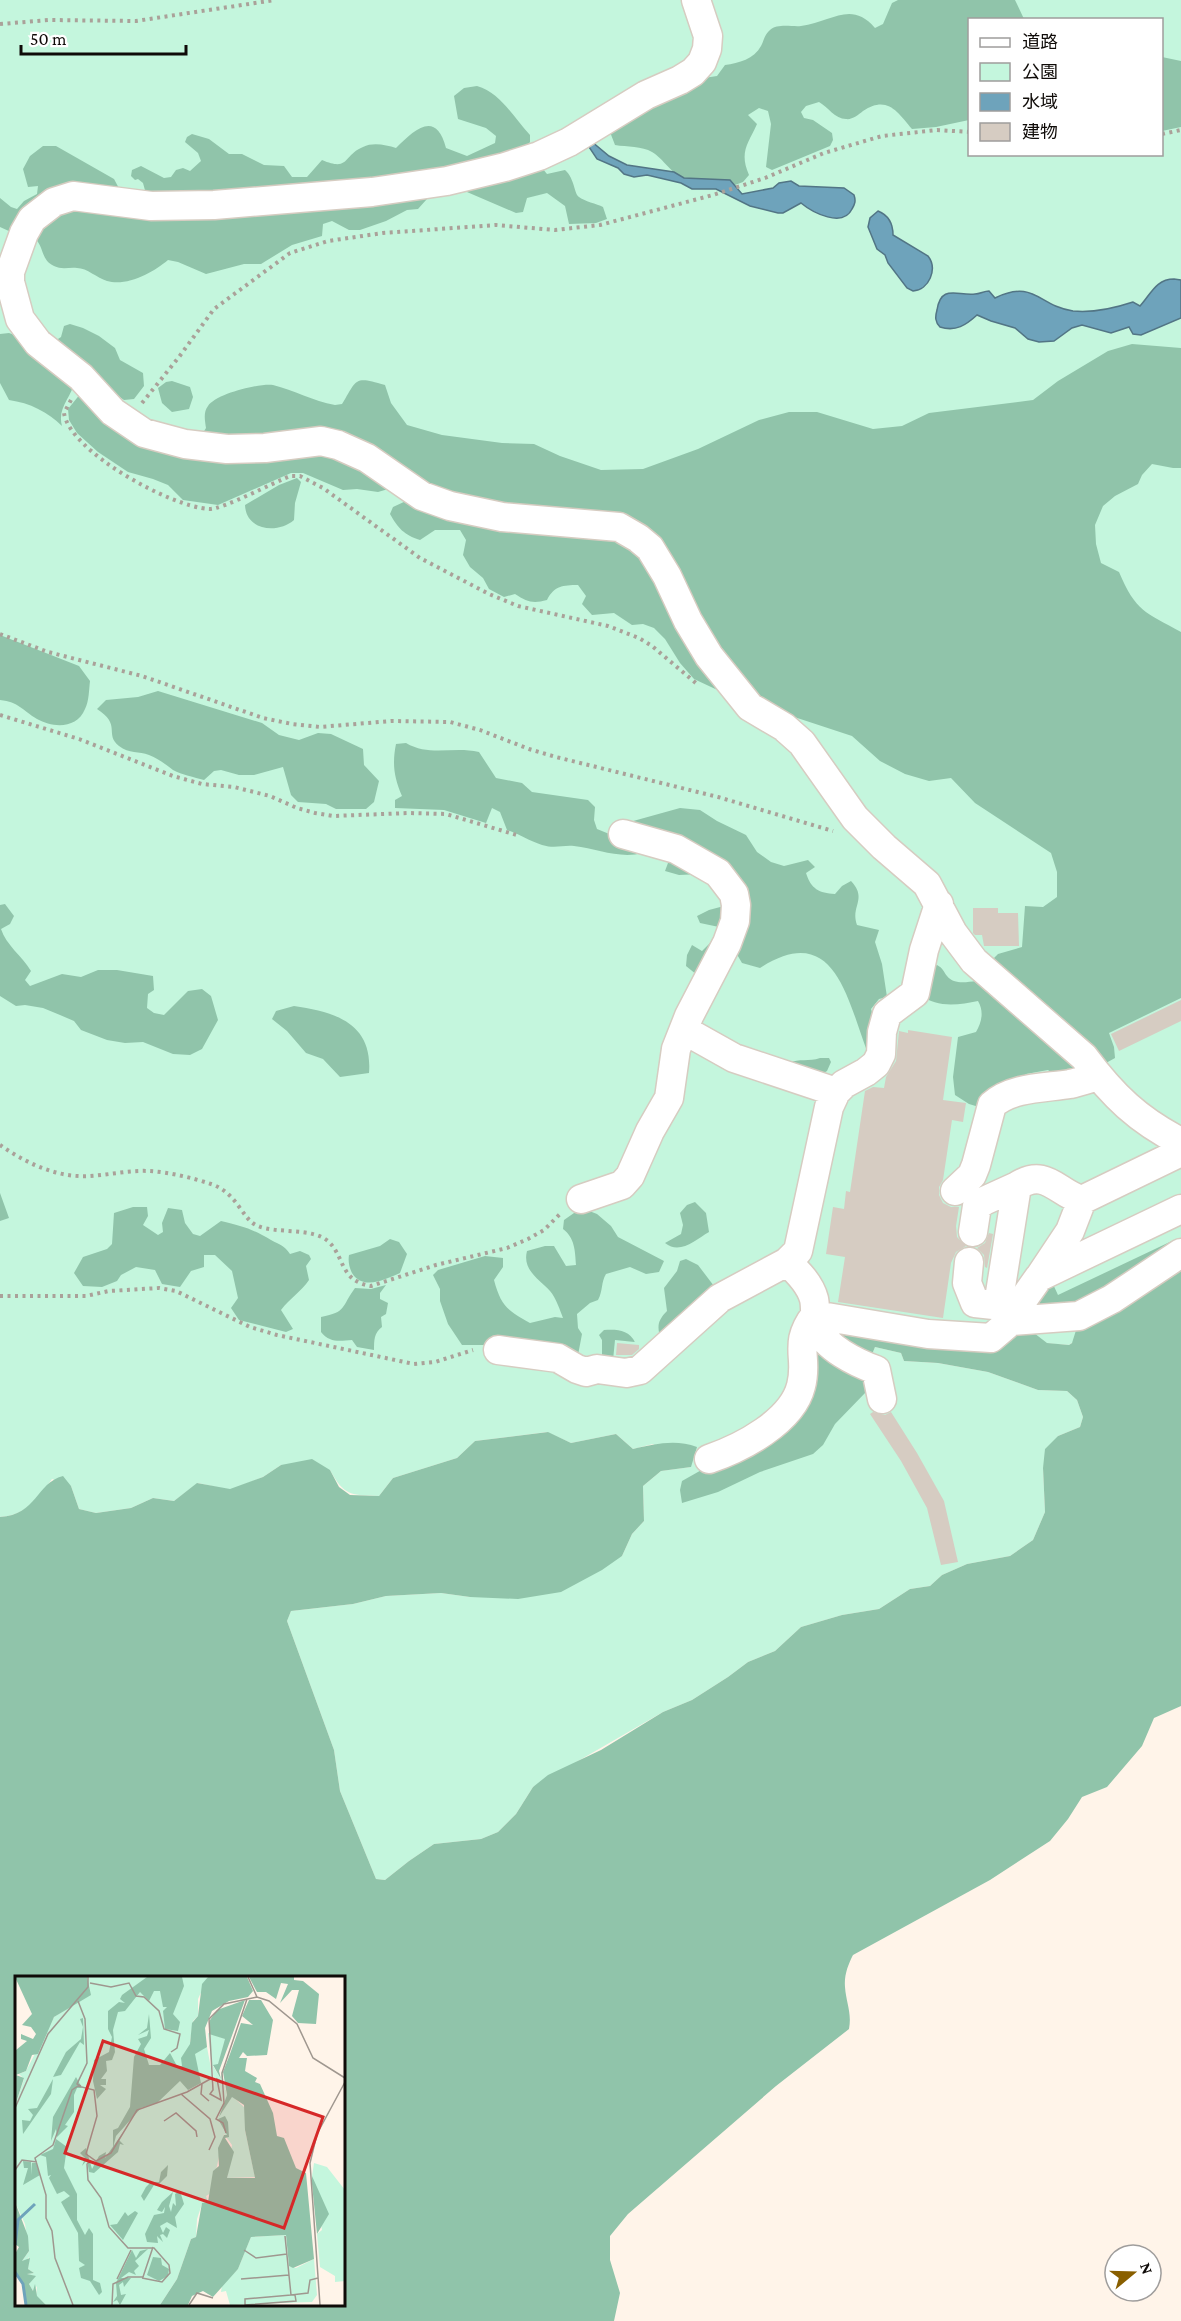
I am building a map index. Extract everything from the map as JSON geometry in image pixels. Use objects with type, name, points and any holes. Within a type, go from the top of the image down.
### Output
[{"type":"street","points":[[696,0],[708,36],[707,49],[702,62],[693,72],[646,95],[568,142],[539,156],[447,182],[372,192],[214,205],[151,206],[73,196],[54,202],[32,219],[13,261],[5,272],[21,319],[28,332],[38,343],[81,377],[113,412],[144,433],[185,444],[227,449],[265,448],[321,441],[338,445],[367,458],[422,496],[450,506],[502,517],[619,527],[638,538],[650,548],[709,656],[738,693],[750,707],[784,727],[802,743],[855,818],[927,884],[953,933],[974,961],[1084,1057],[1098,1076],[1136,1115],[1181,1142]]},
{"type":"street","points":[[581,1199],[622,1185],[630,1176],[650,1131],[669,1098],[676,1049],[706,979],[727,943],[735,921],[734,894],[718,873],[676,849],[623,834]]},
{"type":"street","points":[[498,1350],[558,1358],[586,1372],[597,1370],[626,1373],[640,1370],[720,1298],[787,1262],[798,1251],[813,1171],[829,1107],[836,1092],[844,1084],[866,1072],[876,1064],[882,1054],[882,1032],[887,1014],[915,993],[924,950],[939,904]]},
{"type":"street","points":[[684,1030],[734,1058],[836,1092]]},
{"type":"street","points":[[955,1191],[972,1174],[992,1105],[999,1098],[1098,1076]]},
{"type":"street","points":[[973,1233],[977,1206],[1025,1180],[1039,1179],[1055,1184],[1069,1196],[1082,1200],[1181,1152]]},
{"type":"street","points":[[1008,1312],[1000,1293],[1017,1186]]},
{"type":"street","points":[[815,1315],[928,1334],[992,1338],[1008,1312],[1020,1304],[1070,1231],[1082,1200]]},
{"type":"street","points":[[1039,1277],[1181,1209]]},
{"type":"street","points":[[969,1262],[967,1283],[975,1303],[1008,1312],[1079,1316],[1112,1299],[1181,1253]]},
{"type":"street","points":[[787,1262],[803,1278],[814,1299],[817,1328],[824,1338],[855,1363],[876,1370],[882,1399]]},
{"type":"street","points":[[709,1459],[732,1451],[759,1435],[783,1414],[795,1399],[802,1385],[801,1344],[807,1324],[815,1315]]},
{"type":"path","points":[[0,24],[49,20],[136,21],[275,0]]},
{"type":"path","points":[[139,405],[169,371],[214,309],[282,257],[300,250],[328,241],[383,233],[486,225],[555,230],[600,225],[733,189],[824,153],[872,138],[896,133],[937,130],[968,132]]},
{"type":"path","points":[[1163,134],[1181,130]]},
{"type":"path","points":[[81,377],[78,391],[64,413],[65,422],[93,452],[145,488],[191,505],[210,509],[290,476],[300,476],[323,488],[369,519],[420,558],[489,594],[518,606],[608,626],[639,638],[705,688]]},
{"type":"path","points":[[0,634],[48,652],[142,676],[263,718],[320,727],[392,721],[450,722],[480,730],[556,757],[718,797],[836,832]]},
{"type":"path","points":[[0,715],[79,740],[173,776],[202,784],[234,787],[270,796],[315,813],[333,816],[446,814],[520,836]]},
{"type":"path","points":[[0,1145],[27,1162],[66,1174],[88,1176],[152,1171],[211,1184],[226,1190],[253,1223],[260,1227],[323,1238],[330,1244],[343,1269],[354,1280],[371,1286],[436,1265],[507,1248],[544,1230],[581,1199]]},
{"type":"path","points":[[0,1296],[86,1296],[117,1290],[159,1288],[176,1291],[250,1328],[414,1364],[435,1362],[479,1349],[498,1350]]},
{"type":"green space","points":[[0,0],[1181,0],[1181,1140],[1078,1189],[1086,1217],[1095,1210],[1181,1168],[1181,1259],[1069,1345],[859,1329],[869,1359],[875,1347],[901,1353],[904,1361],[938,1363],[988,1372],[1038,1390],[1067,1391],[1077,1400],[1083,1417],[1080,1427],[1058,1436],[1043,1468],[1045,1512],[1033,1540],[1010,1556],[967,1564],[942,1575],[930,1586],[910,1589],[879,1609],[842,1615],[801,1627],[775,1651],[748,1662],[692,1700],[663,1712],[533,1787],[516,1814],[498,1832],[481,1839],[434,1844],[385,1880],[376,1879],[340,1791],[334,1750],[287,1621],[291,1611],[353,1604],[386,1596],[441,1593],[470,1597],[622,1556],[632,1534],[644,1521],[643,1486],[661,1471],[691,1467],[653,1444],[633,1449],[616,1434],[571,1443],[547,1432],[475,1441],[457,1458],[393,1478],[379,1496],[349,1492],[340,1485],[330,1470],[281,1465],[263,1477],[230,1490],[198,1483],[174,1501],[153,1498],[131,1508],[96,1513],[79,1509],[71,1486],[52,1479],[30,1505],[9,1516],[0,1517]]},
{"type":"green space","points":[[898,0],[1015,0],[1024,18],[968,18],[968,120],[912,129],[896,111],[885,105],[871,106],[848,119],[838,117],[819,102],[806,106],[801,112],[804,118],[813,120],[832,133],[833,140],[830,146],[772,170],[766,167],[771,124],[768,111],[759,108],[748,115],[757,124],[745,154],[749,175],[743,182],[735,185],[718,179],[685,179],[648,150],[615,145],[610,132],[704,78],[717,76],[725,65],[741,62],[750,57],[758,50],[766,34],[773,28],[812,24],[849,14],[858,15],[875,28],[883,24],[892,3]]},
{"type":"green space","points":[[1163,57],[1181,61],[1181,127],[1163,131]]},
{"type":"green space","points":[[477,86],[500,100],[530,135],[530,142],[522,153],[373,187],[146,194],[143,183],[131,176],[132,170],[141,166],[164,178],[171,177],[176,170],[183,168],[190,171],[201,161],[198,153],[185,142],[192,134],[209,139],[229,154],[242,154],[264,165],[284,166],[292,177],[307,177],[322,160],[342,163],[367,145],[380,144],[396,148],[417,130],[431,126],[442,136],[446,148],[467,156],[495,143],[496,136],[486,128],[458,119],[454,96],[464,88]]},
{"type":"green space","points":[[43,146],[56,146],[114,179],[122,194],[98,192],[11,232],[0,227],[0,198],[17,209],[24,201],[37,194],[38,186],[28,187],[23,169],[30,156]]},
{"type":"green space","points":[[538,163],[547,174],[565,170],[571,178],[577,195],[603,207],[607,219],[596,223],[569,224],[565,206],[547,193],[527,198],[523,212],[516,213],[460,189]]},
{"type":"green space","points":[[435,190],[418,209],[407,210],[386,221],[360,230],[349,230],[332,221],[323,224],[322,236],[292,245],[261,264],[244,264],[206,274],[168,260],[148,274],[131,280],[107,281],[81,268],[63,268],[49,263],[35,238],[30,234],[53,208]]},
{"type":"green space","points":[[70,324],[99,336],[115,348],[120,360],[143,373],[144,386],[134,399],[124,400],[104,386],[55,341],[61,337],[64,326]]},
{"type":"green space","points":[[9,333],[20,337],[75,381],[61,414],[62,426],[51,416],[38,409],[9,400],[0,383],[0,334]]},
{"type":"green space","points":[[1132,344],[1181,348],[1181,468],[1152,464],[1142,475],[1138,484],[1115,496],[1103,506],[1095,525],[1096,544],[1101,563],[1119,572],[1131,595],[1143,610],[1181,632],[1181,998],[1109,1033],[1115,1058],[1106,1063],[991,961],[998,954],[1022,947],[1025,906],[1043,907],[1057,897],[1057,872],[1051,853],[975,803],[951,778],[929,781],[905,774],[880,761],[852,736],[773,710],[744,692],[654,545],[454,499],[373,454],[201,436],[206,428],[206,408],[228,394],[248,388],[273,385],[335,405],[342,404],[357,382],[367,380],[385,385],[391,403],[407,425],[442,435],[502,443],[534,444],[601,470],[643,469],[698,449],[759,420],[789,412],[817,412],[873,429],[902,426],[929,413],[1033,400],[1058,381],[1108,351]]},
{"type":"green space","points":[[172,381],[190,387],[193,397],[189,409],[172,412],[162,403],[158,388]]},
{"type":"green space","points":[[81,393],[144,438],[320,448],[395,487],[378,492],[343,490],[303,473],[291,473],[218,505],[183,500],[168,485],[128,472],[98,452],[77,433],[69,420],[68,409]]},
{"type":"green space","points":[[297,478],[301,482],[295,503],[294,520],[280,527],[264,528],[251,520],[245,505],[279,485]]},
{"type":"green space","points":[[406,501],[635,542],[726,694],[694,679],[680,663],[665,639],[654,628],[643,624],[632,625],[614,613],[592,615],[582,604],[586,596],[578,585],[559,587],[547,600],[538,602],[515,594],[504,597],[489,589],[483,578],[470,567],[463,555],[466,540],[460,530],[435,530],[420,540],[410,536],[399,527],[390,514],[393,507]]},
{"type":"green space","points":[[0,635],[79,666],[90,681],[88,699],[81,716],[64,725],[50,724],[37,719],[16,705],[0,700]]},
{"type":"green space","points":[[158,691],[262,723],[279,735],[299,740],[318,733],[331,734],[363,749],[364,765],[379,781],[374,802],[366,809],[336,809],[326,804],[298,802],[291,795],[283,767],[254,775],[214,771],[204,780],[177,772],[149,755],[123,749],[115,742],[109,720],[97,709],[106,700],[138,697]]},
{"type":"green space","points":[[406,743],[424,749],[479,752],[496,778],[522,783],[532,792],[588,800],[595,807],[594,820],[597,829],[629,842],[643,853],[625,855],[574,846],[542,845],[507,830],[500,812],[492,808],[486,823],[444,810],[395,808],[395,800],[402,796],[394,770],[396,744]]},
{"type":"green space","points":[[680,808],[700,810],[746,835],[757,852],[771,862],[784,866],[808,860],[815,867],[806,873],[808,878],[813,886],[824,893],[835,894],[851,881],[856,887],[859,898],[855,918],[857,925],[879,930],[875,942],[882,964],[887,997],[879,999],[871,1009],[873,1015],[867,1051],[844,989],[834,972],[821,959],[805,953],[785,956],[760,968],[742,963],[732,946],[740,902],[626,823]]},
{"type":"green space","points":[[673,861],[701,874],[679,875],[665,871],[668,863]]},
{"type":"green space","points":[[5,904],[14,916],[10,924],[1,929],[31,971],[25,980],[30,986],[62,974],[81,977],[98,970],[117,970],[153,976],[154,990],[148,994],[147,1008],[154,1013],[164,1015],[188,991],[202,989],[211,996],[218,1020],[202,1049],[190,1055],[173,1054],[143,1042],[125,1043],[107,1040],[81,1030],[74,1021],[43,1008],[16,1006],[0,996],[0,905]]},
{"type":"green space","points":[[724,906],[719,927],[700,923],[697,916]]},
{"type":"green space","points":[[713,940],[722,942],[702,979],[686,966],[687,955],[692,945],[702,951]]},
{"type":"green space","points":[[937,965],[953,981],[976,981],[1073,1060],[1075,1072],[1052,1073],[1048,1070],[1026,1074],[979,1107],[955,1095],[953,1077],[958,1037],[976,1032],[982,1013],[978,1001],[941,1004],[921,995],[929,968]]},
{"type":"green space","points":[[294,1006],[337,1017],[358,1031],[365,1042],[369,1056],[369,1073],[340,1077],[323,1059],[306,1053],[287,1031],[272,1019],[276,1011]]},
{"type":"green space","points":[[829,1058],[831,1062],[827,1071],[818,1076],[789,1063],[812,1060]]},
{"type":"green space","points":[[0,1193],[9,1218],[0,1221]]},
{"type":"green space","points":[[695,1202],[706,1213],[709,1232],[682,1247],[665,1243],[681,1234],[683,1225],[680,1213],[687,1205]]},
{"type":"green space","points":[[133,1207],[147,1207],[148,1216],[143,1225],[158,1235],[163,1232],[162,1223],[168,1208],[182,1210],[185,1223],[193,1234],[200,1236],[221,1221],[259,1233],[282,1246],[290,1254],[300,1251],[309,1255],[311,1259],[306,1266],[309,1280],[281,1310],[293,1329],[286,1332],[239,1320],[231,1308],[238,1298],[232,1271],[215,1255],[204,1255],[204,1267],[191,1271],[180,1287],[162,1284],[155,1270],[136,1267],[121,1275],[117,1281],[102,1287],[83,1286],[74,1273],[83,1257],[107,1249],[112,1244],[114,1213]]},
{"type":"green space","points":[[584,1209],[597,1214],[611,1226],[618,1237],[664,1261],[659,1272],[646,1274],[630,1267],[606,1274],[598,1300],[590,1303],[577,1314],[578,1328],[582,1334],[578,1355],[499,1345],[462,1345],[448,1324],[440,1301],[440,1289],[433,1275],[438,1270],[485,1256],[503,1258],[503,1267],[494,1280],[499,1296],[506,1306],[530,1323],[555,1317],[563,1318],[550,1291],[529,1269],[527,1251],[554,1246],[566,1266],[576,1265],[572,1241],[563,1229],[564,1220]]},
{"type":"green space","points":[[390,1239],[399,1242],[407,1254],[400,1273],[375,1282],[362,1281],[357,1278],[350,1268],[349,1255],[380,1246]]},
{"type":"green space","points":[[1174,1240],[1180,1240],[1101,1299],[1036,1312],[1036,1294],[1052,1282],[1058,1295]]},
{"type":"green space","points":[[686,1259],[698,1265],[717,1290],[661,1340],[659,1324],[667,1311],[664,1288],[677,1271],[680,1261]]},
{"type":"green space","points":[[1181,1259],[1181,1706],[1154,1718],[1142,1746],[1107,1787],[1082,1797],[1050,1841],[990,1880],[853,1955],[845,1983],[850,2018],[849,2029],[776,2086],[628,2214],[610,2236],[610,2260],[620,2293],[614,2321],[0,2321],[0,1517],[22,1511],[47,1485],[63,1476],[71,1486],[79,1509],[96,1513],[131,1508],[153,1498],[174,1501],[197,1483],[230,1489],[263,1477],[281,1465],[312,1459],[330,1470],[339,1487],[350,1495],[379,1496],[393,1478],[457,1458],[475,1441],[548,1432],[571,1443],[616,1434],[633,1449],[673,1443],[697,1447],[691,1467],[661,1471],[643,1486],[644,1521],[632,1534],[622,1556],[602,1570],[561,1592],[518,1599],[441,1593],[386,1596],[353,1604],[291,1611],[287,1621],[334,1750],[340,1791],[376,1879],[385,1880],[434,1844],[481,1839],[498,1832],[516,1814],[533,1787],[548,1775],[601,1750],[663,1712],[692,1700],[748,1662],[775,1651],[801,1627],[842,1615],[879,1609],[910,1589],[930,1586],[942,1575],[967,1564],[1010,1556],[1033,1540],[1045,1512],[1043,1468],[1045,1449],[1058,1436],[1080,1427],[1083,1417],[1077,1400],[1067,1391],[1038,1390],[988,1372],[938,1363],[904,1361],[901,1353],[875,1347],[870,1359],[830,1331],[1034,1333],[1047,1343],[1069,1345],[1072,1343],[1078,1324]]},
{"type":"green space","points":[[386,1285],[380,1293],[380,1299],[388,1303],[386,1314],[381,1317],[382,1327],[375,1337],[374,1350],[357,1347],[352,1340],[331,1340],[324,1336],[321,1332],[321,1317],[339,1311],[355,1288],[371,1289]]},
{"type":"green space","points":[[604,1330],[622,1331],[635,1342],[615,1340],[613,1360],[602,1361],[602,1340],[599,1335]]},
{"type":"green space","points":[[809,1338],[868,1380],[865,1393],[835,1424],[823,1445],[813,1454],[760,1472],[718,1492],[682,1503],[680,1490],[682,1481],[786,1416]]},
{"type":"water","points":[[591,141],[609,156],[627,165],[674,172],[684,178],[730,180],[742,194],[773,188],[779,183],[791,181],[799,186],[844,188],[854,195],[855,202],[848,215],[835,218],[813,211],[801,203],[783,213],[778,213],[750,206],[716,189],[692,189],[681,183],[647,175],[634,177],[624,174],[618,168],[597,159],[587,144]]},
{"type":"water","points":[[878,211],[889,220],[893,235],[928,256],[931,261],[930,278],[919,290],[913,291],[907,288],[888,263],[885,255],[877,249],[868,227],[870,218]]},
{"type":"water","points":[[1174,279],[1181,280],[1181,318],[1141,335],[1133,334],[1129,327],[1111,333],[1082,325],[1072,328],[1054,341],[1039,342],[1028,339],[1015,328],[977,315],[965,325],[951,329],[940,327],[936,319],[939,302],[946,294],[951,293],[975,294],[989,291],[995,298],[1019,291],[1028,292],[1061,308],[1088,311],[1133,302],[1140,306],[1158,284]]},
{"type":"building","points":[[973,908],[998,908],[998,913],[1018,913],[1019,946],[984,946],[982,935],[973,933]]},
{"type":"building","points":[[1181,1000],[1181,1021],[1119,1051],[1111,1034]]},
{"type":"building","points":[[908,1030],[952,1037],[943,1100],[966,1103],[963,1122],[952,1120],[943,1180],[939,1187],[939,1195],[943,1203],[951,1207],[959,1207],[957,1237],[966,1246],[956,1252],[951,1263],[943,1318],[838,1302],[845,1257],[826,1254],[833,1207],[844,1209],[846,1191],[850,1192],[865,1091],[873,1087],[884,1088],[886,1077],[896,1061],[899,1031],[908,1033]]},
{"type":"building","points":[[989,1233],[993,1234],[987,1268],[984,1255],[977,1248],[985,1243]]},
{"type":"building","points":[[617,1343],[639,1345],[639,1349],[632,1355],[616,1355]]},
{"type":"building","points":[[873,1412],[885,1415],[891,1412],[917,1453],[944,1501],[958,1562],[941,1565],[927,1508],[901,1461],[870,1414]]}]
